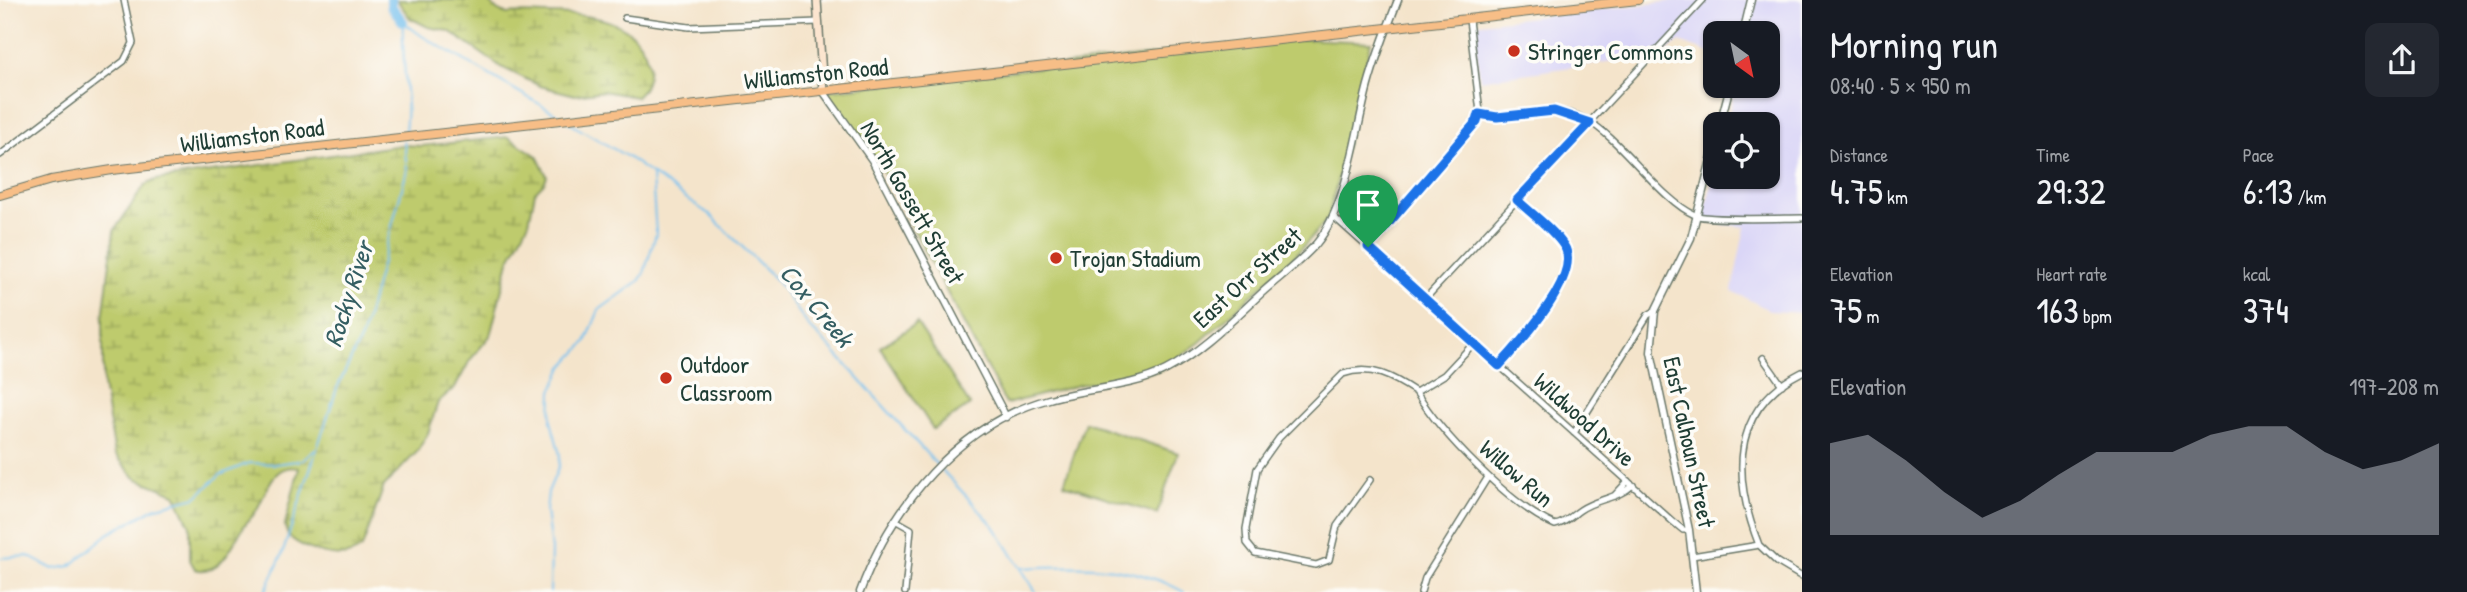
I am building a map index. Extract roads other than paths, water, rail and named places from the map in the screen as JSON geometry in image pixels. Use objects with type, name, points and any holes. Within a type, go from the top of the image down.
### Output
[{"type":"main road","points":[[817,0],[823,91]]},
{"type":"main road","name":"Williamston Road","points":[[0,195],[51,180],[112,170],[1638,0]]},
{"type":"street","points":[[0,155],[124,61],[133,43],[124,0]]},
{"type":"street","name":"East Orr Street","points":[[860,592],[877,549],[895,520],[924,481],[950,456],[1006,417],[1045,400],[1130,382],[1166,370],[1200,345],[1300,260],[1334,217],[1369,82],[1398,0]]},
{"type":"street","points":[[1425,299],[1703,0]]},
{"type":"street","points":[[1746,21],[1751,0]]},
{"type":"street","points":[[625,18],[689,27],[818,22]]},
{"type":"street","points":[[1368,247],[1477,121],[1479,114],[1469,20]]},
{"type":"street","name":"North Gossett Street","points":[[823,91],[872,160],[1006,417]]},
{"type":"street","points":[[1479,114],[1497,117],[1554,111],[1590,123],[1679,204],[1698,216],[1802,218]]},
{"type":"street","name":"East Calhoun Street","points":[[1696,592],[1689,530],[1651,352],[1655,311],[1682,258],[1698,216],[1704,189]]},
{"type":"street","points":[[1499,366],[1530,331],[1567,271],[1569,258],[1565,247],[1517,200]]},
{"type":"street","name":"Wildwood Drive","points":[[1334,217],[1683,530],[1689,530]]},
{"type":"street","points":[[1574,433],[1648,315],[1655,311]]},
{"type":"street","points":[[1370,480],[1341,518],[1329,561],[1317,565],[1271,557],[1255,553],[1247,543],[1246,529],[1258,469],[1279,438],[1327,388],[1343,374],[1369,370],[1399,381],[1416,392],[1444,375],[1474,343]]},
{"type":"street","points":[[1763,358],[1782,384]]},
{"type":"street","points":[[1802,372],[1768,396],[1752,420],[1744,439],[1740,461],[1743,497],[1759,545],[1777,562],[1802,577]]},
{"type":"street","name":"Willow Run","points":[[1416,392],[1425,406],[1488,477],[1544,520],[1555,525],[1587,506],[1615,496],[1630,483]]},
{"type":"street","points":[[1420,592],[1425,578],[1488,477]]},
{"type":"street","points":[[895,520],[911,530],[905,592]]},
{"type":"street","points":[[1692,556],[1759,545]]},
{"type":"waterway","name":"Rocky River","points":[[391,0],[391,6],[403,22]]},
{"type":"waterway","name":"Cox Creek","points":[[403,22],[422,36],[562,117]]},
{"type":"waterway","name":"Rocky River","points":[[403,23],[407,108],[404,136]]},
{"type":"waterway","name":"Cox Creek","points":[[569,123],[626,156],[710,215],[777,281],[810,328],[937,465]]},
{"type":"waterway","name":"Rocky River","points":[[265,592],[282,555],[337,388],[362,336],[407,170],[404,141]]},
{"type":"waterway","points":[[550,592],[551,549],[546,511],[548,492],[559,466],[560,455],[551,421],[552,391],[563,367],[586,342],[599,310],[639,281],[644,273],[656,234],[652,176]]},
{"type":"waterway","points":[[0,558],[28,556],[53,569],[70,566],[108,534],[157,507],[196,497],[220,475],[249,463],[276,464],[303,460],[315,450]]},
{"type":"waterway","name":"Cox Creek","points":[[941,469],[994,526],[1036,592]]},
{"type":"waterway","name":"Cox Creek","points":[[1022,568],[1105,568],[1145,576],[1184,592]]},
{"type":"place","name":"Stringer Commons","points":[[1514,51]]},
{"type":"place","name":"Trojan Stadium","points":[[1056,258]]},
{"type":"place","name":"Outdoor Classroom","points":[[666,378]]}]
